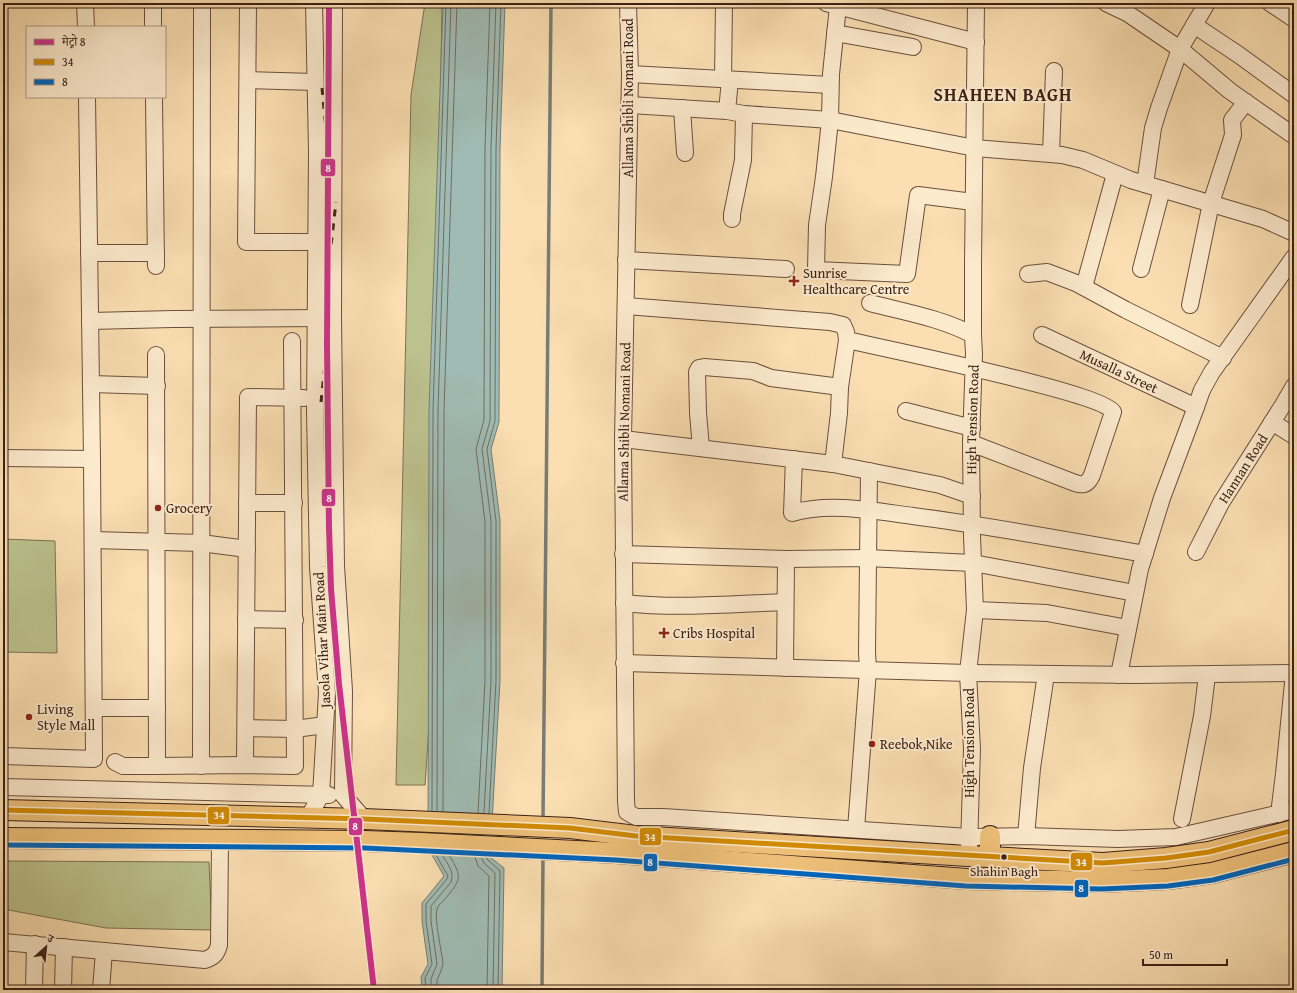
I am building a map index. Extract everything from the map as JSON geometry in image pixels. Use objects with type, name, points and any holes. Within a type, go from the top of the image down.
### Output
[{"type":"main road","points":[[3,810],[364,819],[570,828],[636,826],[968,856],[1103,863],[1166,858],[1209,852],[1294,830]]},
{"type":"main road","points":[[990,836],[990,857]]},
{"type":"main road","points":[[3,838],[422,842],[570,850],[967,879],[1102,882],[1168,879],[1212,873],[1294,852]]},
{"type":"street","points":[[85,3],[86,26]]},
{"type":"street","points":[[153,3],[153,26]]},
{"type":"street","points":[[201,766],[202,3]]},
{"type":"street","points":[[248,3],[246,242],[316,242]]},
{"type":"street","name":"Jasola Vihar Main Road","points":[[308,818],[321,795],[328,693],[318,567],[315,398],[317,151],[314,3]]},
{"type":"street","name":"Jasola Vihar Main Road","points":[[334,3],[332,318],[336,566],[344,691],[343,795]]},
{"type":"street","name":"Allama Shibli Nomani Road","points":[[628,3],[630,105],[622,439],[624,664],[626,801],[627,812],[636,826]]},
{"type":"street","points":[[724,3],[726,111]]},
{"type":"street","name":"High Tension Road","points":[[968,856],[972,749],[968,672],[975,610],[972,524],[972,435],[974,369],[973,202],[976,3]]},
{"type":"street","points":[[1106,3],[1127,13],[1180,48],[1212,77],[1294,136]]},
{"type":"street","points":[[1145,184],[1155,121],[1159,108],[1180,48],[1207,3]]},
{"type":"street","points":[[1270,3],[1294,19]]},
{"type":"street","points":[[973,202],[918,195],[907,274],[816,270],[817,225],[830,120],[830,84],[835,33],[832,5],[976,42]]},
{"type":"street","points":[[1194,25],[1239,54],[1294,95]]},
{"type":"street","points":[[835,33],[913,47]]},
{"type":"street","points":[[315,61],[334,60]]},
{"type":"street","points":[[1051,154],[1054,71]]},
{"type":"street","points":[[630,74],[830,84]]},
{"type":"street","points":[[248,80],[316,82]]},
{"type":"street","points":[[3,756],[94,759],[93,540],[87,98]]},
{"type":"street","points":[[89,253],[156,260],[154,98]]},
{"type":"street","points":[[1190,305],[1211,203],[1233,135],[1232,120],[1246,102]]},
{"type":"street","points":[[630,105],[830,120],[975,148],[1062,155],[1083,160],[1115,174],[1145,184],[1263,219],[1294,233]]},
{"type":"street","points":[[682,108],[685,153]]},
{"type":"street","points":[[732,219],[743,160],[744,114]]},
{"type":"street","points":[[1084,287],[1115,174]]},
{"type":"street","points":[[1141,268],[1162,189]]},
{"type":"street","points":[[1119,675],[1144,554],[1162,498],[1196,407],[1212,372],[1264,297],[1294,257]]},
{"type":"street","points":[[626,260],[786,269]]},
{"type":"street","points":[[1028,274],[1047,272],[1076,283],[1126,310],[1223,358]]},
{"type":"street","points":[[870,303],[954,326],[973,335]]},
{"type":"street","points":[[626,306],[840,324],[845,328],[847,340],[840,387],[839,414],[833,464]]},
{"type":"street","points":[[90,321],[332,318]]},
{"type":"street","name":"Musalla Street","points":[[1042,335],[1196,407]]},
{"type":"street","points":[[115,762],[123,766],[294,766],[294,398],[292,340]]},
{"type":"street","points":[[847,340],[1021,379],[1089,399],[1108,407],[1113,412],[1090,480],[1080,485],[972,435],[906,411]]},
{"type":"street","points":[[156,355],[157,766]]},
{"type":"street","points":[[701,448],[697,372],[699,368],[704,367],[753,371],[771,378],[840,387]]},
{"type":"street","points":[[91,384],[157,386]]},
{"type":"street","name":"Hannan Road","points":[[1196,552],[1221,503],[1284,405],[1294,386]]},
{"type":"street","points":[[245,765],[248,397],[315,398]]},
{"type":"street","points":[[1272,422],[1294,436]]},
{"type":"street","points":[[622,439],[833,464],[940,485],[972,496]]},
{"type":"street","points":[[3,458],[92,459]]},
{"type":"street","points":[[794,459],[792,513],[809,508],[869,510],[972,524],[1144,554]]},
{"type":"street","points":[[856,829],[868,670],[867,558],[869,471]]},
{"type":"street","points":[[247,503],[294,503]]},
{"type":"street","points":[[93,540],[201,543],[247,549]]},
{"type":"street","points":[[623,554],[786,559],[867,558],[973,563],[1135,592]]},
{"type":"street","points":[[784,668],[786,559]]},
{"type":"street","points":[[294,568],[318,567]]},
{"type":"street","points":[[624,603],[647,606],[676,606],[785,602]]},
{"type":"street","points":[[975,610],[1046,613],[1128,628]]},
{"type":"street","points":[[246,619],[294,620]]},
{"type":"street","points":[[624,664],[1119,675],[1294,673],[1284,774],[1286,812],[1176,837],[1118,839],[969,836],[663,817],[636,826]]},
{"type":"street","points":[[1026,836],[1032,768],[1046,674]]},
{"type":"street","points":[[1182,819],[1202,716],[1207,674]]},
{"type":"street","points":[[94,708],[157,708]]},
{"type":"street","points":[[246,728],[295,729],[326,725]]},
{"type":"street","points":[[3,787],[343,795],[364,819]]},
{"type":"street","points":[[3,942],[64,946],[205,960],[212,957],[217,952],[219,945],[220,840]]},
{"type":"street","points":[[34,990],[35,944]]},
{"type":"street","points":[[63,990],[64,946]]},
{"type":"street","points":[[101,990],[104,951]]},
{"type":"green space","points":[[425,3],[442,3],[439,197],[448,453],[425,785],[396,785],[411,95]]},
{"type":"green space","points":[[3,539],[55,541],[57,653],[3,652]]},
{"type":"green space","points":[[3,861],[209,862],[212,930],[106,928],[3,909]]},
{"type":"water","points":[[443,3],[505,3],[500,149],[499,422],[491,449],[500,520],[500,681],[490,857],[504,868],[502,990],[422,990],[421,977],[428,964],[422,921],[422,903],[444,876],[428,848],[429,411]]},
{"type":"waterway","points":[[543,820],[551,3]]},
{"type":"waterway","points":[[542,990],[543,856]]},
{"type":"railway","points":[[322,88],[328,151]]},
{"type":"railway","points":[[328,272],[336,202]]},
{"type":"railway","points":[[321,402],[327,345]]},
{"type":"metro line","name":"8","points":[[329,3],[327,345],[331,589],[339,684],[374,990]]},
{"type":"transit line","name":"34","points":[[3,810],[364,819],[570,828],[636,836],[1103,863],[1166,858],[1209,852],[1294,830]]},
{"type":"transit line","name":"8","points":[[3,845],[365,848],[616,860],[966,886],[1102,889],[1168,886],[1213,880],[1294,859]]},
{"type":"place","name":"Sunrise Healthcare Centre","points":[[794,281]]},
{"type":"place","name":"Grocery","points":[[158,508]]},
{"type":"place","name":"Cribs Hospital","points":[[664,633]]},
{"type":"place","name":"Living Style Mall","points":[[29,717]]},
{"type":"place","name":"Reebok,Nike","points":[[872,744]]},
{"type":"place","name":"Shahin Bagh","points":[[1004,857]]},
{"type":"district","name":"SHAHEEN BAGH","points":[[1003,95]]}]
